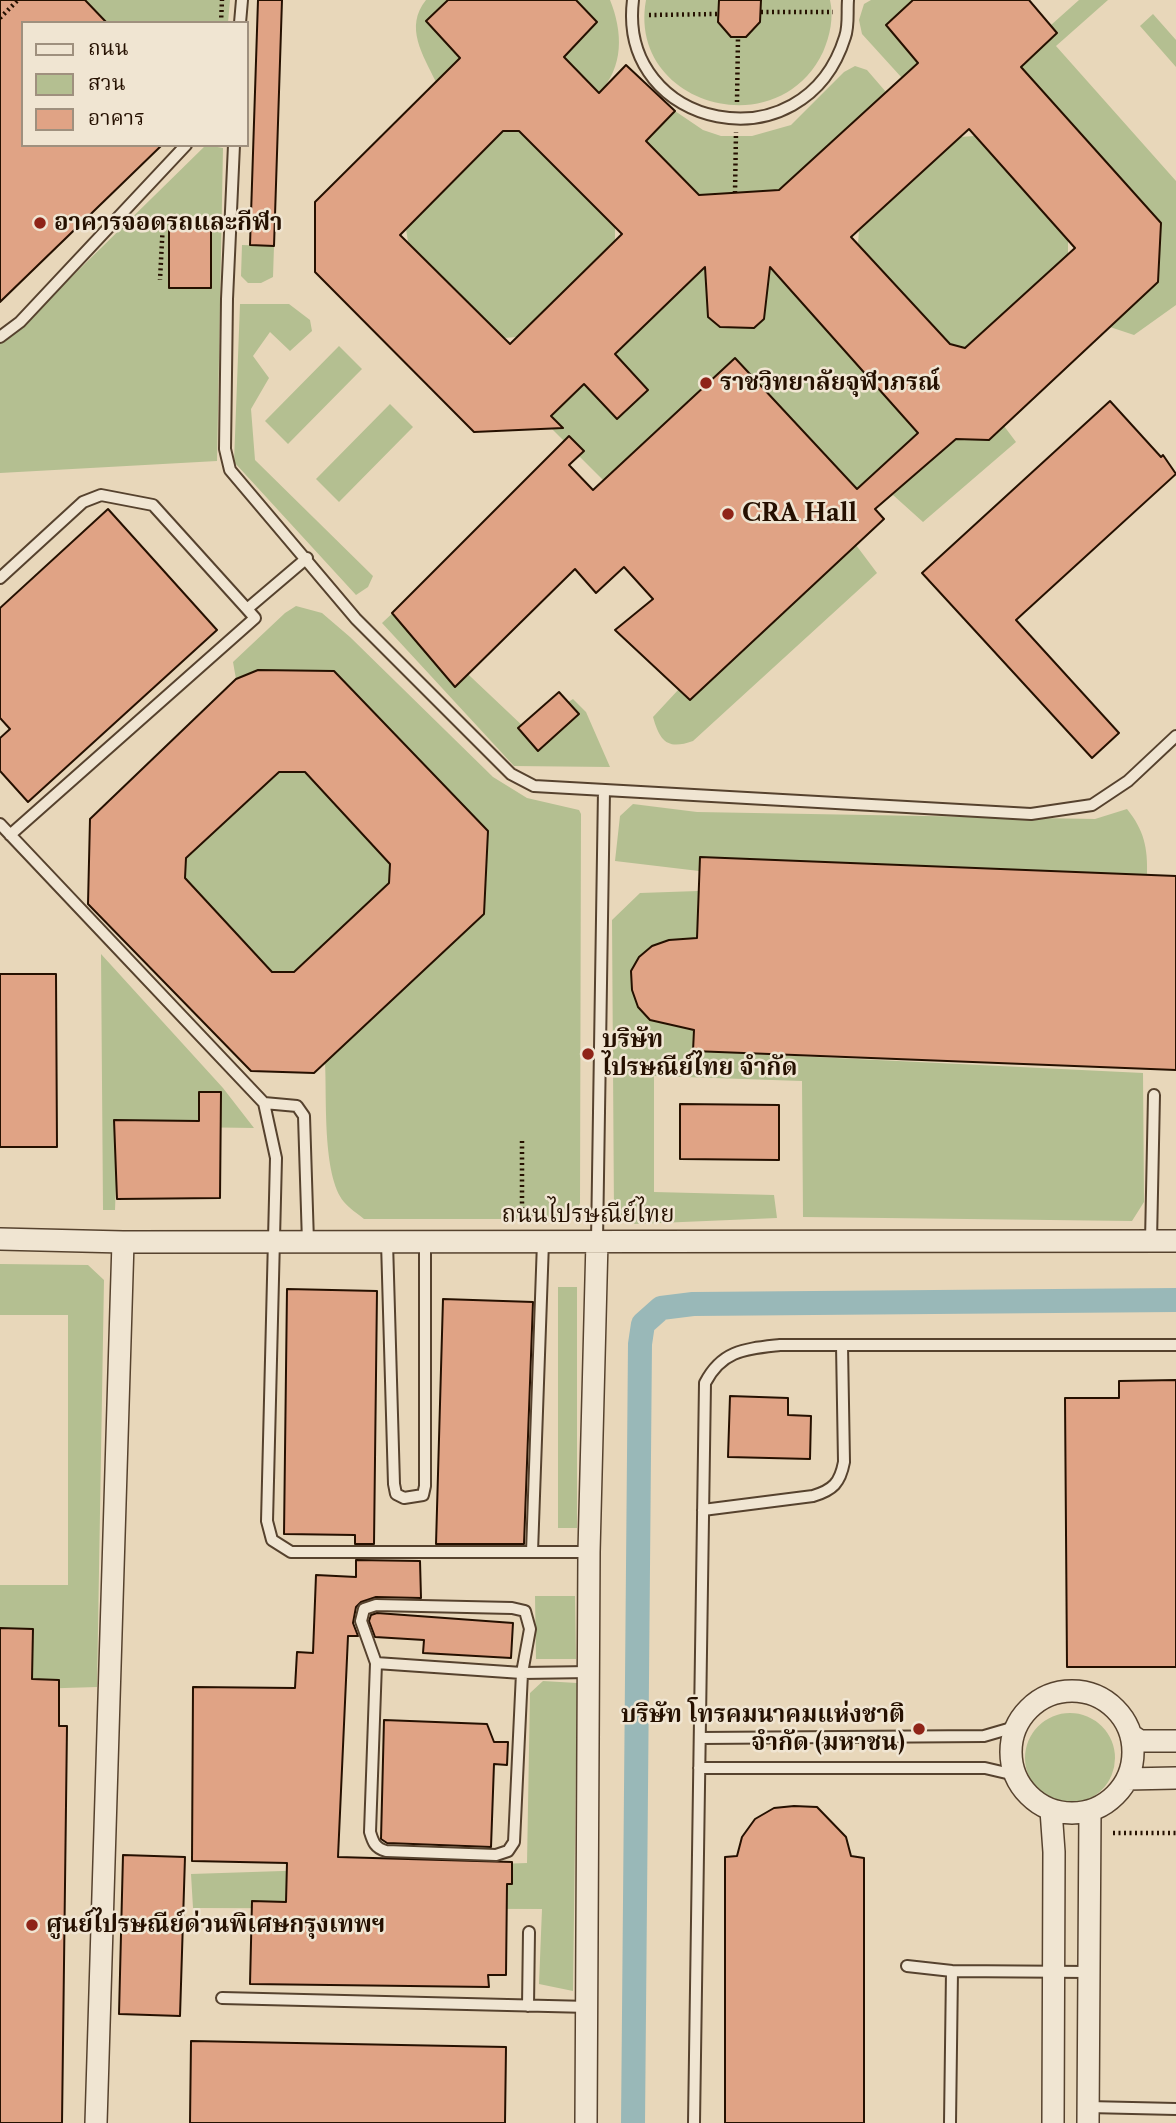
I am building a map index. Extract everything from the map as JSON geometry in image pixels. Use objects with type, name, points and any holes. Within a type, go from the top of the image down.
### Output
[{"type":"street","name":"ถนนไปรษณีย์ไทย","points":[[0,1239],[123,1242],[1176,1241]]},
{"type":"street","points":[[586,2123],[589,2007],[589,1552],[597,1241]]},
{"type":"street","points":[[96,2123],[123,1242]]},
{"type":"street","points":[[1075,1690],[1099,1697],[1119,1712],[1130,1735],[1133,1757],[1127,1779],[1111,1799],[1090,1811],[1070,1813],[1051,1810],[1029,1797],[1015,1775],[1010,1751],[1015,1727],[1029,1707],[1051,1694],[1075,1690]]},
{"type":"street","points":[[1130,1735],[1140,1741],[1176,1741]]},
{"type":"street","points":[[1127,1779],[1176,1777]]},
{"type":"street","points":[[1051,1810],[1055,1973],[1053,2123]]},
{"type":"street","points":[[1088,2115],[1090,1811]]},
{"type":"lane","points":[[240,21],[242,0]]},
{"type":"lane","points":[[632,0],[631,16],[638,50],[655,80],[682,103],[713,117],[748,120],[782,112],[811,93],[833,67],[846,34],[848,0]]},
{"type":"lane","points":[[0,337],[20,322],[184,147]]},
{"type":"lane","points":[[234,147],[225,449],[230,470],[356,619],[511,774],[534,786],[1031,814],[1092,805],[1128,781],[1176,736]]},
{"type":"lane","points":[[0,578],[83,502],[101,495],[153,505],[256,618],[10,835]]},
{"type":"lane","points":[[247,609],[307,558]]},
{"type":"lane","points":[[597,1241],[604,790]]},
{"type":"lane","points":[[0,824],[264,1103],[276,1158],[267,1521],[272,1540],[291,1552],[589,1552]]},
{"type":"lane","points":[[1152,1241],[1154,1095]]},
{"type":"lane","points":[[264,1103],[297,1106],[304,1116],[308,1242]]},
{"type":"lane","points":[[387,1242],[394,1484],[396,1494],[415,1499],[423,1495],[425,1486],[425,1242]]},
{"type":"lane","points":[[532,1552],[533,1242]]},
{"type":"lane","points":[[703,1510],[813,1496],[830,1491],[841,1479],[844,1462],[842,1345]]},
{"type":"lane","points":[[694,2123],[705,1383],[714,1366],[726,1356],[749,1348],[842,1345],[1176,1345]]},
{"type":"lane","points":[[376,1605],[512,1608],[524,1611],[530,1629],[522,1672],[514,1842],[508,1851],[496,1855],[378,1849],[370,1832],[376,1662],[360,1621],[364,1609],[376,1605]]},
{"type":"lane","points":[[376,1662],[522,1672],[590,1672]]},
{"type":"lane","points":[[700,1738],[984,1736],[1015,1727]]},
{"type":"lane","points":[[699,1768],[985,1768],[1015,1775]]},
{"type":"lane","points":[[528,2006],[529,1932]]},
{"type":"lane","points":[[907,1966],[952,1971],[1088,1972]]},
{"type":"lane","points":[[950,2123],[952,1971]]},
{"type":"lane","points":[[222,1998],[589,2007]]},
{"type":"lane","points":[[1088,2115],[1176,2109]]},
{"type":"path","points":[[0,18],[18,0]]},
{"type":"path","points":[[220,21],[222,0]]},
{"type":"path","points":[[761,12],[847,12]]},
{"type":"path","points":[[631,16],[718,14]]},
{"type":"path","points":[[116,220],[163,222],[160,281]]},
{"type":"path","points":[[522,1141],[533,1242]]},
{"type":"path","points":[[1113,1833],[1176,1833]]},
{"type":"green space","points":[[0,0],[230,0],[228,21],[21,21],[0,281]]},
{"type":"green space","points":[[426,0],[610,0],[619,37],[617,61],[599,93],[436,82],[421,51],[416,31],[416,20]]},
{"type":"green space","points":[[646,0],[830,0],[831,26],[823,52],[801,82],[773,99],[742,105],[710,101],[682,87],[659,66],[646,36]]},
{"type":"green space","points":[[871,0],[913,0],[887,25],[918,63],[902,78],[862,34],[859,20],[864,4]]},
{"type":"green space","points":[[1079,0],[1108,0],[1056,46],[1176,181],[1176,305],[1134,335],[1110,327],[1158,282],[1161,223],[1021,67],[1057,33],[1051,25]]},
{"type":"green space","points":[[1153,14],[1176,40],[1176,67],[1140,26]]},
{"type":"green space","points":[[855,66],[867,70],[886,92],[779,190],[699,195],[646,141],[675,111],[703,130],[721,136],[752,136],[791,125],[844,72]]},
{"type":"green space","points":[[503,131],[519,131],[615,227],[615,241],[517,337],[504,338],[408,242],[406,229]]},
{"type":"green space","points":[[974,136],[1068,241],[1068,254],[965,348],[950,344],[858,244],[859,230],[960,137]]},
{"type":"green space","points":[[204,147],[223,148],[217,461],[0,473],[0,340],[48,300]]},
{"type":"green space","points":[[242,245],[274,246],[273,277],[261,283],[248,283],[241,276]]},
{"type":"green space","points":[[705,267],[770,267],[922,437],[989,440],[1004,426],[1016,442],[923,522],[893,495],[875,509],[735,358],[603,480],[545,422]]},
{"type":"green space","points":[[240,304],[289,304],[310,320],[312,331],[290,351],[270,332],[253,356],[269,378],[251,409],[255,460],[373,576],[368,587],[356,595],[234,462]]},
{"type":"green space","points":[[339,346],[362,369],[288,444],[265,421]]},
{"type":"green space","points":[[390,404],[413,427],[339,502],[316,479]]},
{"type":"green space","points":[[856,545],[877,573],[693,741],[677,745],[666,742],[653,717],[679,689]]},
{"type":"green space","points":[[296,606],[322,613],[350,637],[493,777],[527,798],[579,810],[581,814],[580,1203],[575,1214],[560,1219],[364,1219],[344,1202],[337,1190],[329,1155],[325,1063],[484,914],[488,832],[236,679],[233,662]]},
{"type":"green space","points":[[398,608],[526,729],[573,699],[586,712],[610,767],[514,766],[382,623]]},
{"type":"green space","points":[[279,772],[305,772],[390,864],[389,883],[294,972],[272,972],[185,878],[186,858]]},
{"type":"green space","points":[[633,804],[697,812],[1095,819],[1127,809],[1144,840],[1147,875],[699,871],[615,861],[620,816]]},
{"type":"green space","points":[[698,891],[693,1051],[1143,1073],[1144,1202],[1132,1221],[803,1217],[802,1081],[654,1076],[654,1192],[774,1195],[777,1218],[635,1224],[614,1214],[612,920],[640,893]]},
{"type":"green space","points":[[101,954],[223,1088],[254,1128],[118,1126],[115,1210],[103,1210]]},
{"type":"green space","points":[[0,1264],[88,1265],[104,1280],[97,1687],[0,1690],[0,1585],[68,1585],[68,1315],[0,1315]]},
{"type":"green space","points":[[558,1287],[577,1287],[577,1528],[558,1528]]},
{"type":"green space","points":[[535,1596],[575,1596],[576,1659],[536,1659]]},
{"type":"green space","points":[[543,1681],[577,1683],[573,1991],[539,1984],[542,1909],[193,1908],[191,1874],[527,1863],[530,1693]]},
{"type":"green space","points":[[1061,1713],[1079,1713],[1095,1720],[1108,1733],[1115,1749],[1115,1767],[1108,1783],[1095,1796],[1079,1803],[1061,1803],[1045,1796],[1032,1783],[1025,1767],[1025,1749],[1032,1733],[1045,1720]]},
{"type":"building","name":"อาคารจอดรถและกีฬา","points":[[0,0],[85,0],[105,21],[21,21],[21,147],[160,147],[0,302]]},
{"type":"building","points":[[258,0],[282,0],[274,246],[250,245]]},
{"type":"building","points":[[448,0],[576,0],[597,22],[564,57],[599,93],[626,65],[675,111],[646,141],[699,195],[779,190],[918,63],[886,25],[913,0],[1029,0],[1057,33],[1021,67],[1161,223],[1158,282],[989,440],[956,439],[875,509],[884,519],[690,700],[615,630],[653,599],[624,567],[596,593],[575,569],[455,687],[392,613],[569,436],[584,451],[569,465],[593,490],[735,358],[857,489],[918,433],[770,267],[764,319],[754,328],[720,327],[708,317],[705,267],[615,354],[648,390],[617,419],[584,384],[551,416],[563,428],[474,432],[315,272],[315,202],[460,58],[426,21]],"holes":[[[969,129],[1075,248],[965,348],[950,344],[851,237]],[[503,131],[519,131],[622,234],[510,344],[400,235]]]},
{"type":"building","points":[[719,0],[761,0],[760,22],[746,37],[731,37],[718,22]]},
{"type":"building","points":[[169,228],[211,229],[211,288],[169,288]]},
{"type":"building","points":[[1110,401],[1161,457],[1163,455],[1176,474],[1016,620],[1119,733],[1092,758],[922,573]]},
{"type":"building","points":[[108,509],[217,630],[28,802],[0,771],[0,738],[10,729],[0,718],[0,608]]},
{"type":"building","points":[[258,670],[334,671],[488,831],[484,914],[314,1073],[251,1071],[88,904],[90,819],[236,679]],"holes":[[[279,772],[305,772],[390,864],[389,883],[294,972],[272,972],[185,878],[186,858]]]},
{"type":"building","points":[[559,692],[579,714],[538,751],[518,728]]},
{"type":"building","points":[[700,857],[1176,876],[1176,1070],[693,1051],[694,1030],[650,1020],[638,1007],[632,990],[631,971],[639,957],[652,946],[669,940],[697,938]]},
{"type":"building","points":[[0,974],[56,974],[57,1147],[0,1147]]},
{"type":"building","points":[[199,1092],[221,1092],[220,1198],[117,1199],[114,1120],[199,1121]]},
{"type":"building","points":[[680,1104],[779,1105],[779,1160],[680,1159]]},
{"type":"building","points":[[287,1289],[377,1291],[374,1544],[355,1544],[355,1535],[284,1534]]},
{"type":"building","points":[[443,1299],[533,1302],[524,1544],[436,1544]]},
{"type":"building","points":[[1176,1380],[1176,1667],[1067,1667],[1065,1398],[1119,1398],[1119,1381]]},
{"type":"building","points":[[730,1396],[788,1398],[788,1415],[811,1416],[810,1459],[728,1457]]},
{"type":"building","points":[[356,1560],[420,1561],[421,1598],[376,1597],[361,1602],[356,1607],[353,1623],[358,1636],[348,1636],[338,1857],[512,1862],[512,1884],[507,1884],[506,1975],[488,1975],[489,1987],[250,1984],[252,1901],[286,1902],[287,1863],[192,1861],[193,1687],[295,1688],[297,1652],[313,1653],[316,1575],[356,1577]]},
{"type":"building","points":[[377,1613],[513,1623],[511,1658],[423,1653],[424,1640],[375,1637],[369,1621],[371,1615]]},
{"type":"building","name":"ศูนย์ไปรษณีย์ด่วนพิเศษกรุงเทพฯ","points":[[0,1628],[33,1629],[32,1679],[59,1680],[59,1726],[67,1726],[62,2123],[0,2123]]},
{"type":"building","points":[[384,1720],[487,1724],[494,1742],[508,1742],[507,1765],[494,1764],[491,1847],[387,1843],[381,1839]]},
{"type":"building","points":[[817,1807],[846,1837],[851,1856],[864,1858],[864,2123],[725,2123],[725,1857],[737,1856],[742,1837],[755,1819],[774,1808]]},
{"type":"building","points":[[123,1855],[185,1857],[180,2016],[119,2014]]},
{"type":"building","points":[[191,2041],[506,2047],[505,2123],[190,2123]]},
{"type":"waterway","points":[[633,2123],[640,1344],[643,1324],[661,1308],[693,1304],[1176,1300]]},
{"type":"place","name":"อาคารจอดรถและกีฬา","points":[[40,223]]},
{"type":"place","name":"ราชวิทยาลัยจุฬาภรณ์","points":[[706,383]]},
{"type":"place","name":"CRA Hall","points":[[728,514]]},
{"type":"place","name":"บริษัท ไปรษณีย์ไทย จำกัด","points":[[588,1054]]},
{"type":"place","name":"บริษัท โทรคมนาคมแห่งชาติ จำกัด (มหาชน)","points":[[919,1729]]},
{"type":"place","name":"ศูนย์ไปรษณีย์ด่วนพิเศษกรุงเทพฯ","points":[[32,1925]]}]
